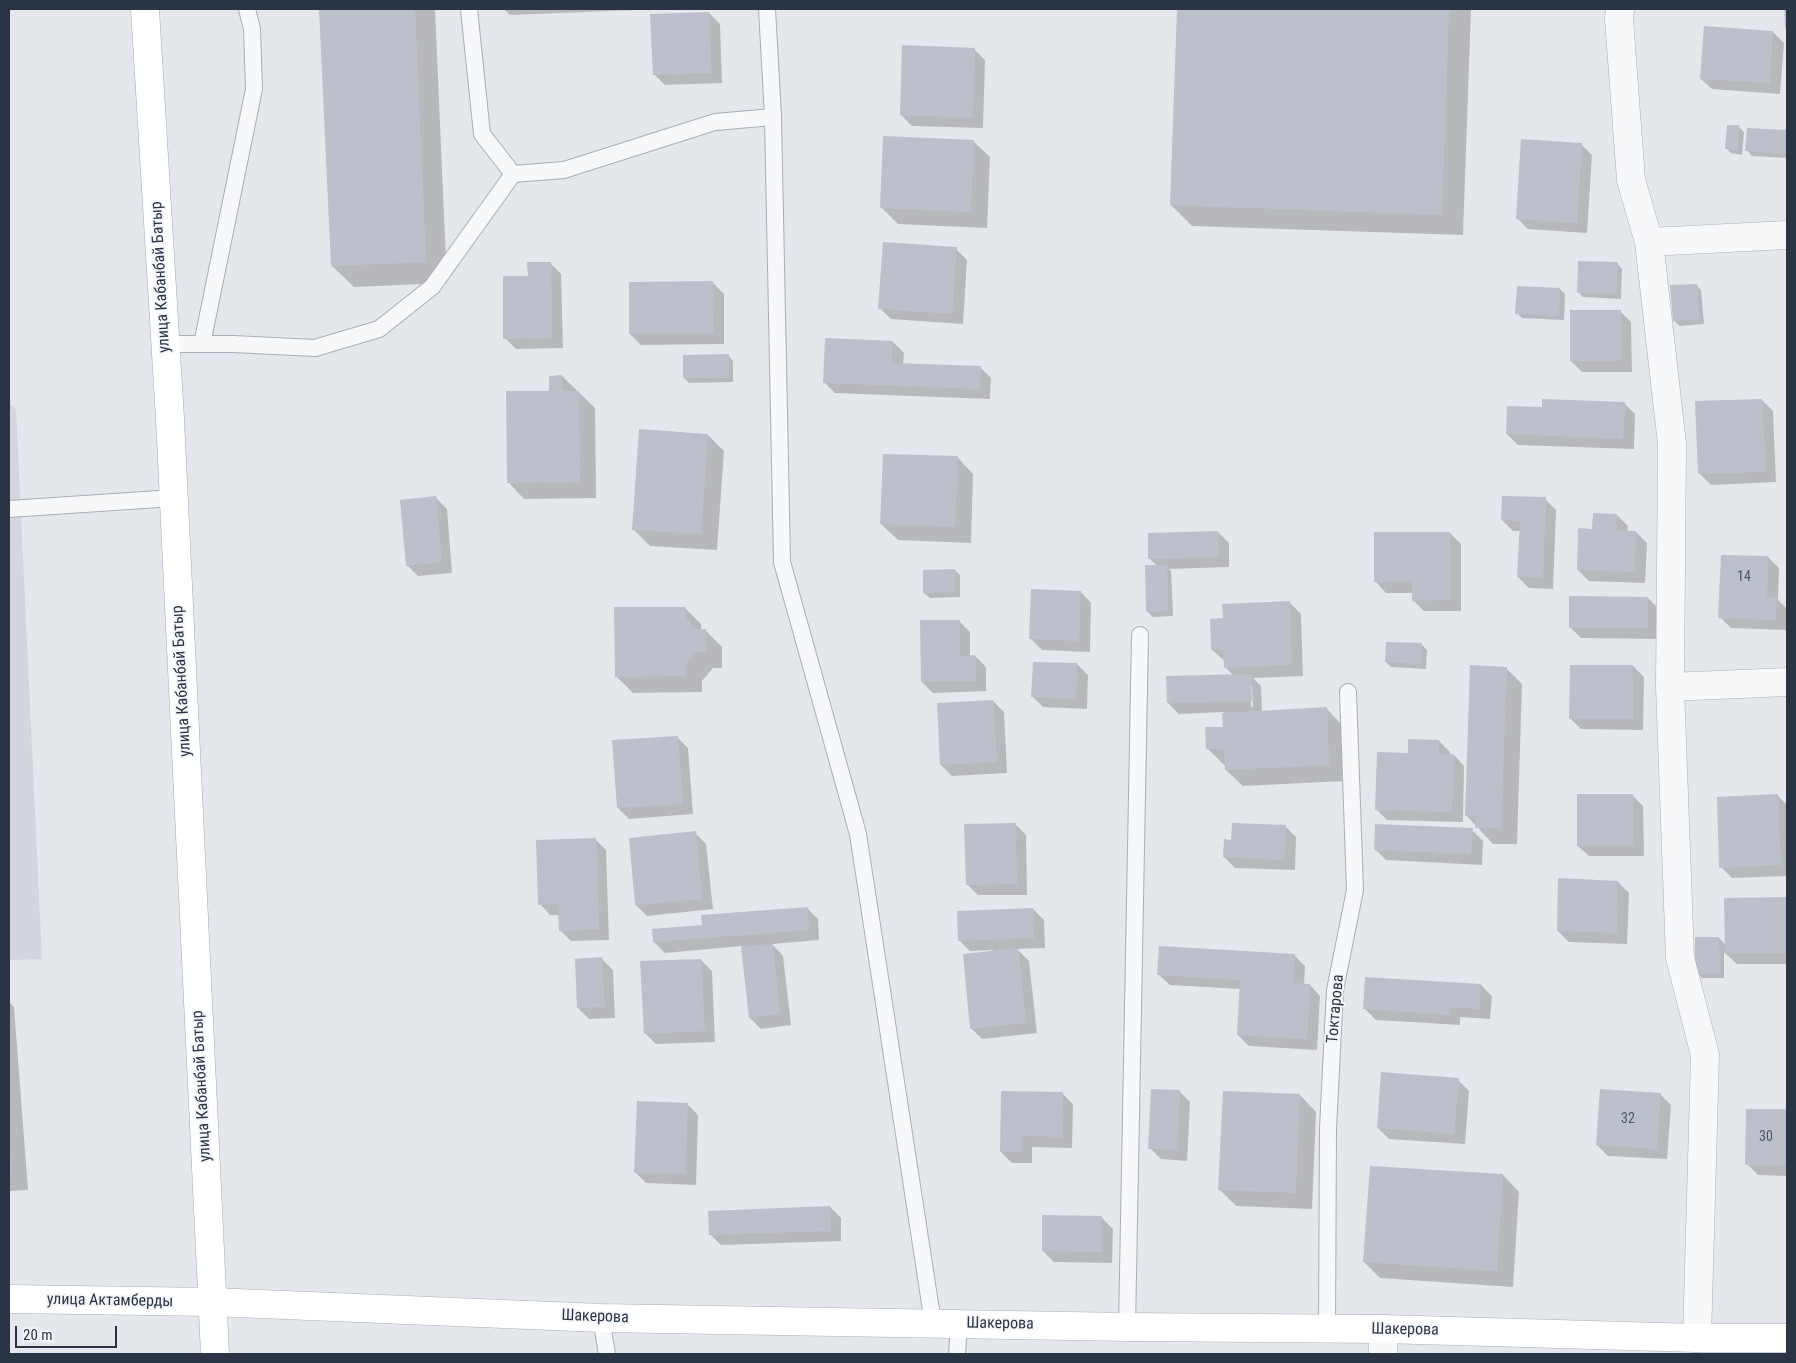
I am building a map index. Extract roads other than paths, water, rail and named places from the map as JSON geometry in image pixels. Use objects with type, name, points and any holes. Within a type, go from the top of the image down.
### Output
[{"type":"street","name":"улица Кабанбай Батыр","points":[[145,9],[174,498],[214,1354]]},
{"type":"street","points":[[1620,9],[1619,18],[1631,180],[1649,242],[1672,444],[1670,687],[1680,958],[1704,1055],[1697,1338]]},
{"type":"street","points":[[1649,242],[1787,235]]},
{"type":"street","points":[[1670,687],[1787,682]]},
{"type":"street","name":"улица Актамберды","points":[[9,1299],[212,1302]]},
{"type":"street","name":"Шакерова","points":[[212,1302],[601,1318],[1127,1327],[1327,1328],[1383,1342],[1787,1338]]},
{"type":"lane","points":[[202,344],[254,89],[252,29],[247,9]]},
{"type":"lane","points":[[469,9],[482,134],[513,174]]},
{"type":"lane","points":[[767,9],[773,117],[782,562],[858,834],[946,1323],[957,1354]]},
{"type":"lane","points":[[165,344],[315,348],[379,329],[432,287],[513,174],[564,170],[715,122],[773,117]]},
{"type":"lane","points":[[9,509],[174,498]]},
{"type":"lane","points":[[1127,1327],[1140,635]]},
{"type":"lane","name":"Токтарова","points":[[1327,1328],[1328,1129],[1335,990],[1355,890],[1348,692]]},
{"type":"lane","points":[[601,1318],[607,1354]]}]
